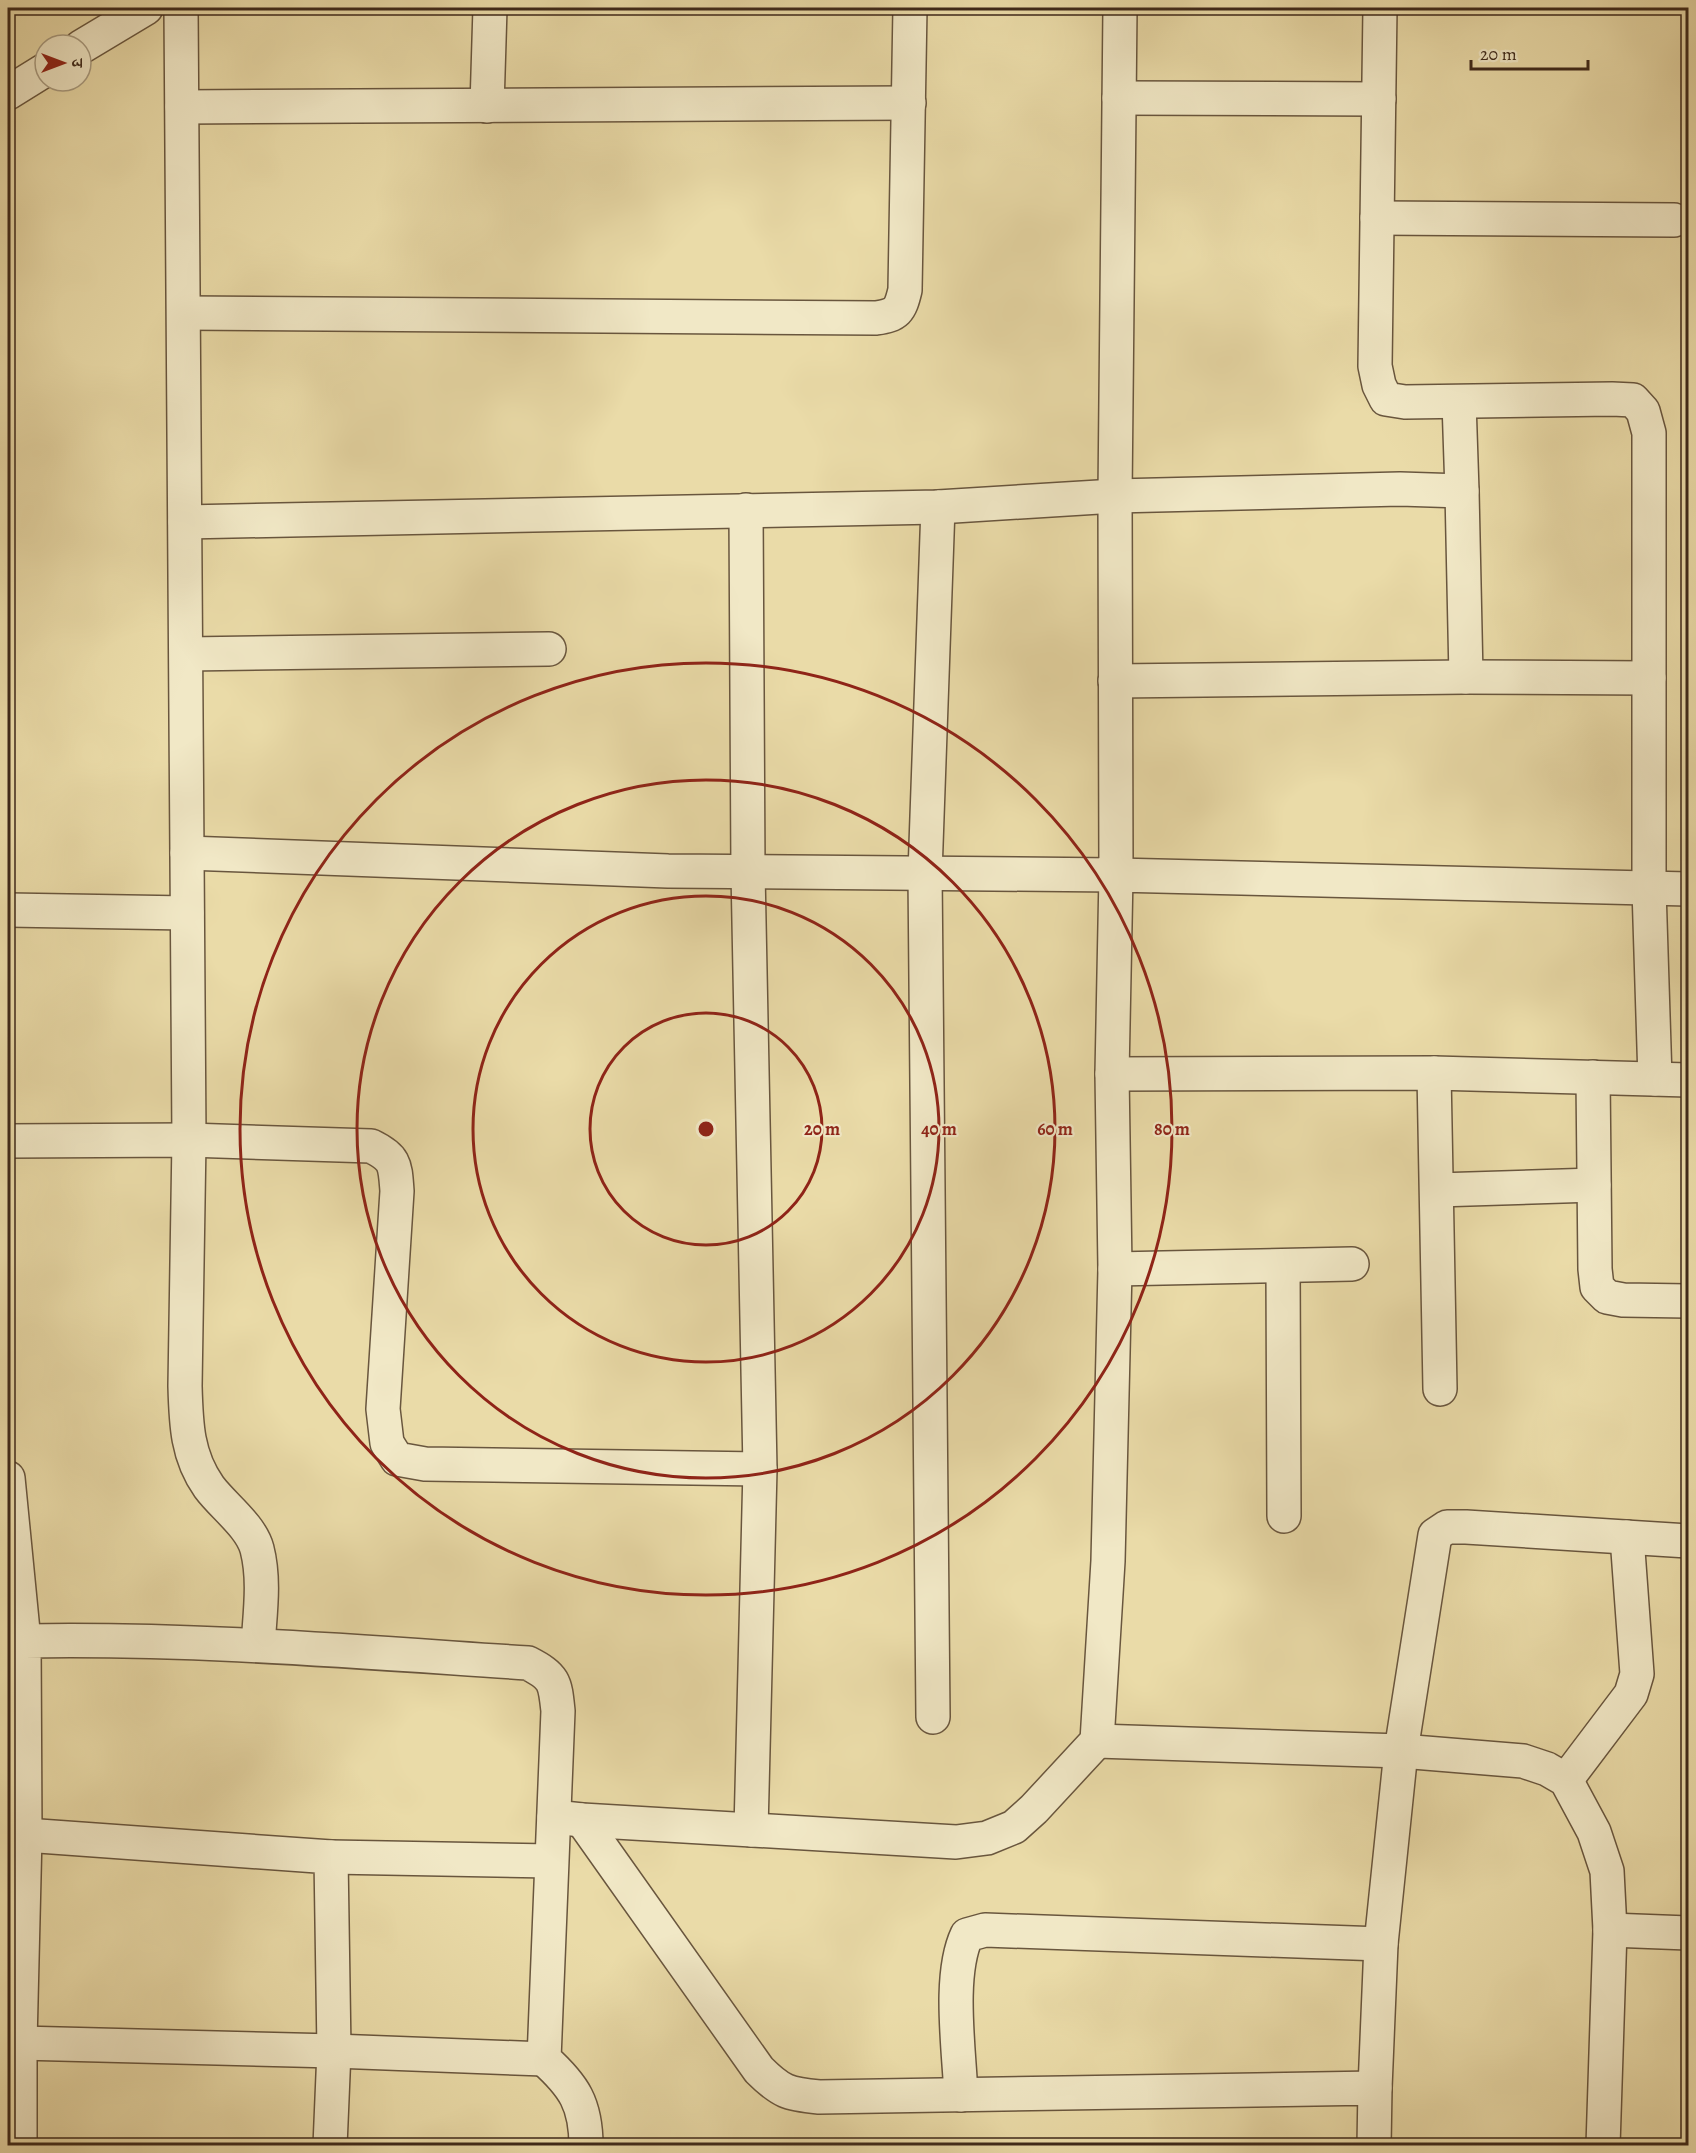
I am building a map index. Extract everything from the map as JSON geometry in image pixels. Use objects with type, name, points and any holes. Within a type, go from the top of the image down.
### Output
[{"type":"street","points":[[93,40],[146,8]]},
{"type":"street","points":[[182,8],[189,1140],[186,1423],[192,1456],[209,1487],[242,1524],[256,1546],[261,1576],[258,1645]]},
{"type":"street","points":[[488,106],[490,8]]},
{"type":"street","points":[[184,313],[876,318],[892,316],[901,305],[905,290],[910,8]]},
{"type":"street","points":[[568,1819],[956,1842],[987,1838],[1014,1827],[1034,1809],[1097,1741],[1108,1561],[1115,1269],[1112,1074],[1116,875],[1115,496],[1120,8]]},
{"type":"street","points":[[1380,8],[1375,366],[1379,385],[1386,399],[1405,402],[1633,400],[1643,411],[1649,433],[1649,889],[1655,1079]]},
{"type":"street","points":[[8,93],[33,77]]},
{"type":"street","points":[[1119,98],[1379,99]]},
{"type":"street","points":[[182,107],[909,103]]},
{"type":"street","points":[[1377,218],[1674,220]]},
{"type":"street","points":[[1459,402],[1466,677]]},
{"type":"street","points":[[185,522],[938,507],[1115,496],[1400,489],[1462,491]]},
{"type":"street","points":[[933,1717],[925,873],[938,507]]},
{"type":"street","points":[[746,510],[748,872],[760,1469],[751,1830]]},
{"type":"street","points":[[187,654],[549,649]]},
{"type":"street","points":[[1115,681],[1466,677],[1649,678]]},
{"type":"street","points":[[187,853],[668,871],[1116,875],[1689,889]]},
{"type":"street","points":[[8,910],[187,913]]},
{"type":"street","points":[[1112,1074],[1434,1073],[1689,1080]]},
{"type":"street","points":[[1434,1073],[1440,1389]]},
{"type":"street","points":[[1593,1077],[1597,1287],[1607,1297],[1623,1300],[1689,1301]]},
{"type":"street","points":[[8,1141],[189,1140],[371,1146],[389,1155],[396,1170],[397,1191],[383,1409],[387,1443],[397,1459],[425,1464],[760,1469]]},
{"type":"street","points":[[1437,1190],[1594,1185]]},
{"type":"street","points":[[1115,1269],[1352,1264]]},
{"type":"street","points":[[1283,1266],[1284,1516]]},
{"type":"street","points":[[8,1478],[24,1641],[25,1835],[20,2145]]},
{"type":"street","points":[[1374,2145],[1381,1944],[1401,1751],[1435,1535],[1447,1527],[1466,1527],[1689,1541]]},
{"type":"street","points":[[1566,1780],[1631,1694],[1637,1674],[1627,1538]]},
{"type":"street","points":[[24,1641],[258,1645],[528,1663],[547,1673],[556,1688],[568,1819],[551,1861],[544,2060]]},
{"type":"street","points":[[1097,1741],[1401,1751],[1523,1761],[1546,1769],[1566,1780],[1594,1832],[1607,1871],[1610,1930],[1603,2145]]},
{"type":"street","points":[[568,1819],[759,2070],[776,2087],[797,2095],[819,2097],[1375,2088]]},
{"type":"street","points":[[25,1835],[331,1857],[551,1861]]},
{"type":"street","points":[[330,2145],[334,2051],[331,1857]]},
{"type":"street","points":[[961,2095],[956,1980],[960,1950],[967,1935],[985,1930],[1381,1944]]},
{"type":"street","points":[[1610,1930],[1689,1933]]},
{"type":"street","points":[[20,2043],[334,2051],[544,2060],[571,2086],[581,2108],[586,2129],[586,2145]]}]
